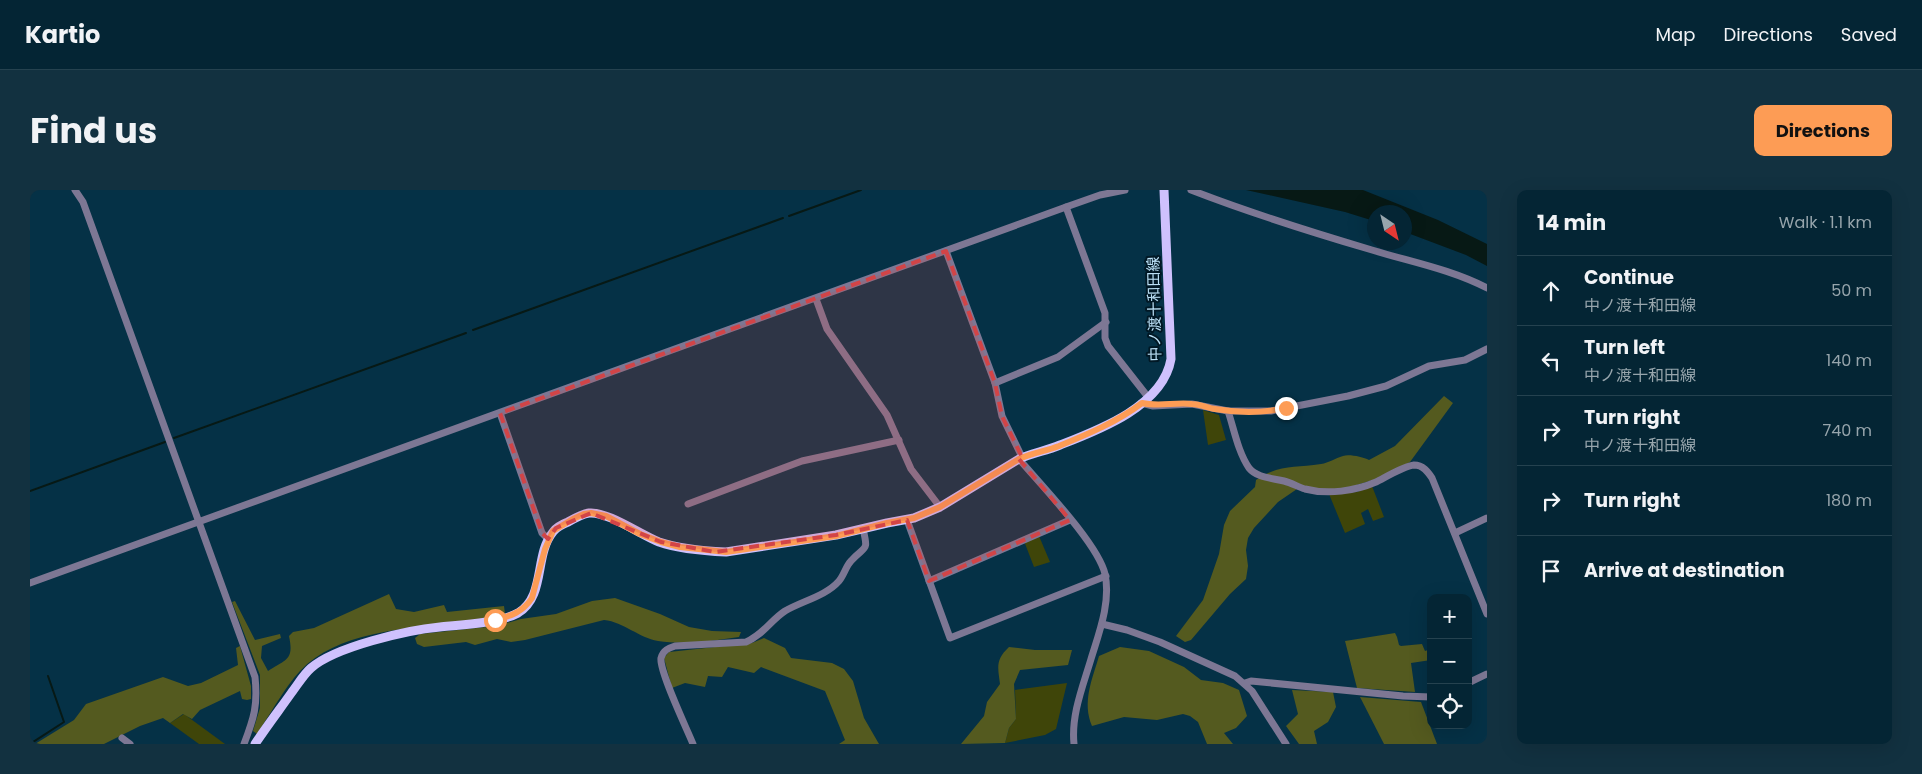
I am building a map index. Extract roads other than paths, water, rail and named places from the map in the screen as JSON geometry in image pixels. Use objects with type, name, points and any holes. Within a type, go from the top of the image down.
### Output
[{"type":"main road","name":"中ノ渡十和田線","points":[[548,539],[556,528],[573,519],[591,513],[606,516],[640,534],[661,542],[680,547],[716,552],[836,536],[907,520],[929,513],[1021,458],[1059,446],[1112,423],[1145,400],[1160,386],[1167,375],[1172,358],[1164,190]]},
{"type":"main road","points":[[255,744],[305,674],[320,660],[332,654],[372,641],[427,628],[495,620],[517,613],[532,598],[548,539]]},
{"type":"street","points":[[75,190],[81,196],[255,677],[256,710],[244,744]]},
{"type":"street","points":[[30,584],[1066,207],[1100,195],[1125,190]]},
{"type":"street","points":[[1191,190],[1257,215],[1447,270],[1487,288]]},
{"type":"street","points":[[1066,207],[1105,312],[1105,338],[1108,346],[1145,400],[1153,406],[1192,404],[1228,411],[1271,411],[1348,396],[1386,386],[1429,366],[1465,360],[1487,349]]},
{"type":"street","points":[[946,251],[995,383],[1002,416],[1021,458],[1095,552],[1106,576],[1102,624],[1078,698],[1074,722],[1074,744]]},
{"type":"street","points":[[816,298],[826,329],[887,415],[912,469],[940,507]]},
{"type":"street","points":[[995,383],[1058,357],[1106,322]]},
{"type":"street","points":[[1228,411],[1244,459],[1250,469],[1257,475],[1292,483],[1302,489],[1310,491],[1355,489],[1374,483],[1410,466],[1424,468],[1432,478],[1487,614]]},
{"type":"street","points":[[500,413],[542,533],[548,539]]},
{"type":"street","points":[[688,504],[802,462],[899,440]]},
{"type":"street","points":[[1455,533],[1487,518]]},
{"type":"street","points":[[907,520],[950,638],[1106,576]]},
{"type":"street","points":[[929,581],[1070,520]]},
{"type":"street","points":[[693,744],[661,666],[664,652],[668,648],[676,646],[746,642],[755,638],[781,614],[822,593],[839,581],[851,561],[866,548],[867,544],[863,529]]},
{"type":"street","points":[[1102,624],[1127,630],[1182,651],[1226,671],[1245,683],[1262,705],[1286,744]]},
{"type":"street","points":[[1472,681],[1487,674]]},
{"type":"street","points":[[1245,683],[1251,681],[1402,696],[1427,696]]},
{"type":"street","points":[[122,738],[130,744]]},
{"type":"waterway","points":[[789,216],[861,190]]},
{"type":"waterway","points":[[473,330],[783,218]]},
{"type":"waterway","points":[[174,438],[466,333]]},
{"type":"waterway","points":[[30,491],[165,442]]},
{"type":"waterway","points":[[30,744],[64,722],[48,676]]}]
